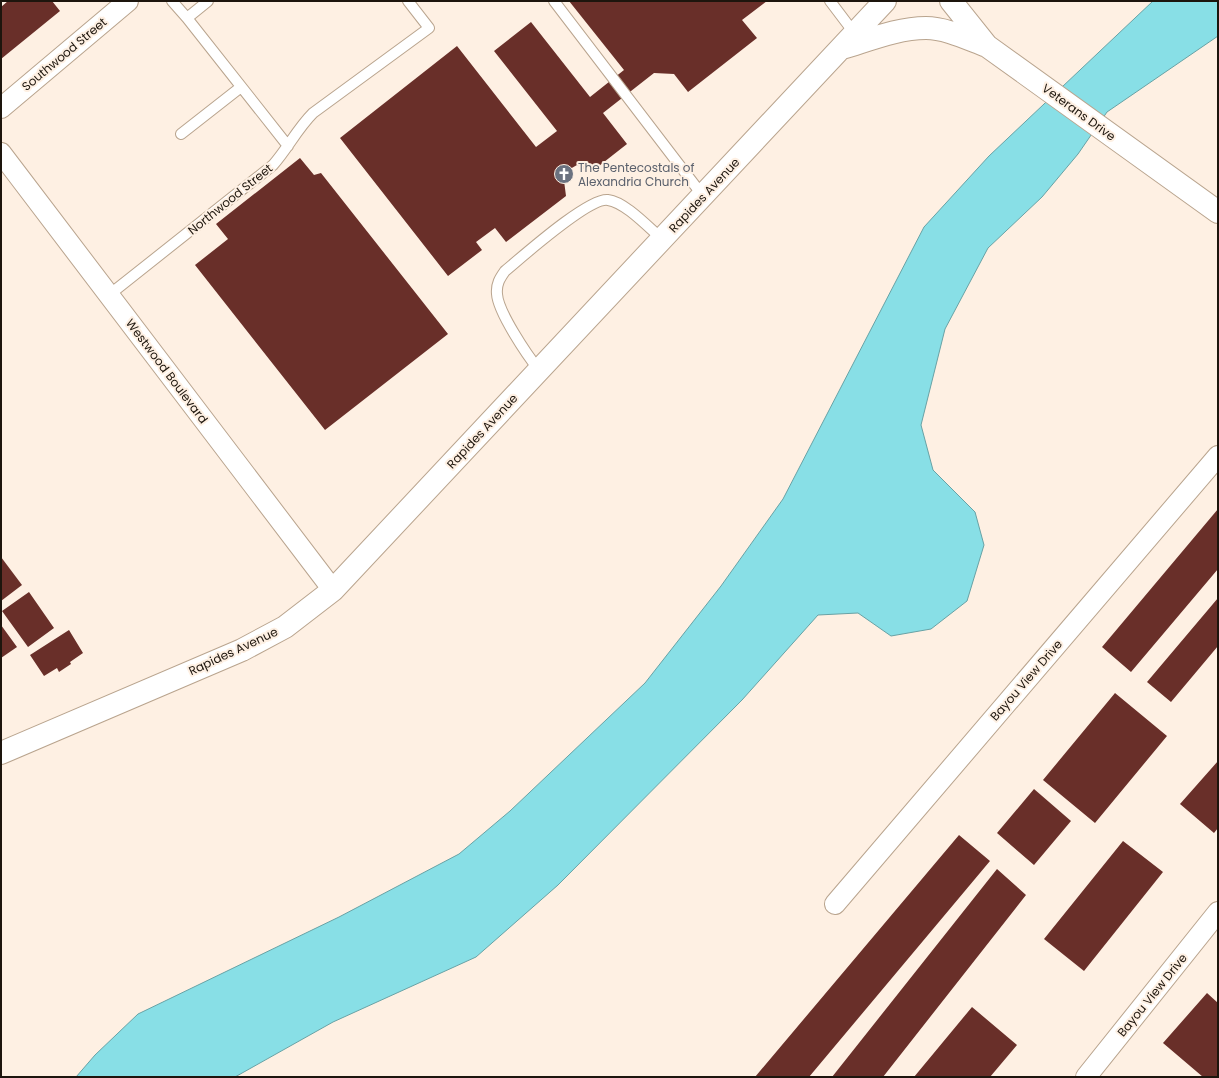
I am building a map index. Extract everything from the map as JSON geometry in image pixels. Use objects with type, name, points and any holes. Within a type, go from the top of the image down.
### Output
[{"type":"main road","name":"Rapides Avenue","points":[[1,753],[242,650],[285,627],[333,590],[885,1]]},
{"type":"main road","name":"Veterans Drive","points":[[951,1],[996,52],[1218,212]]},
{"type":"main road","points":[[967,1],[996,52]]},
{"type":"main road","points":[[849,41],[926,28],[952,33],[996,52]]},
{"type":"street","name":"Southwood Street","points":[[1,108],[128,1]]},
{"type":"street","name":"Westwood Boulevard","points":[[1,153],[333,590]]},
{"type":"street","name":"Bayou View Drive","points":[[835,904],[1218,456]]},
{"type":"street","name":"Bayou View Drive","points":[[1086,1077],[1218,912]]},
{"type":"lane","points":[[172,1],[288,146]]},
{"type":"lane","points":[[187,18],[208,1]]},
{"type":"lane","name":"Northwood Street","points":[[109,295],[273,166],[302,124],[313,113],[429,28],[408,1]]},
{"type":"lane","points":[[554,1],[703,196]]},
{"type":"lane","points":[[830,1],[849,41]]},
{"type":"lane","points":[[181,134],[241,87]]},
{"type":"lane","points":[[539,370],[518,343],[497,296],[499,279],[505,271],[575,214],[600,200],[608,200],[620,205],[662,239]]},
{"type":"water","points":[[1153,1],[1218,1],[1218,36],[1107,112],[1078,154],[1042,197],[988,248],[945,329],[921,425],[933,470],[975,512],[984,545],[967,601],[931,629],[891,636],[858,613],[818,615],[742,700],[558,885],[476,957],[333,1022],[235,1077],[76,1077],[95,1055],[138,1014],[339,917],[459,854],[510,811],[645,683],[721,586],[783,499],[924,227],[989,156]]},
{"type":"building","points":[[8,1],[52,1],[60,11],[1,59],[1,7]]},
{"type":"building","points":[[569,1],[767,1],[742,20],[757,38],[688,92],[674,74],[654,73],[603,113],[627,144],[590,173],[577,165],[563,173],[566,196],[506,242],[495,228],[476,242],[482,250],[448,276],[340,138],[457,46],[536,147],[557,131],[494,51],[531,22],[590,97],[624,70]]},
{"type":"building","points":[[300,158],[314,175],[321,173],[448,334],[325,430],[195,265],[228,239],[216,224]]},
{"type":"building","points":[[1218,509],[1218,569],[1131,672],[1102,647]]},
{"type":"building","points":[[1,557],[22,585],[1,601]]},
{"type":"building","points":[[29,592],[54,628],[28,647],[2,611]]},
{"type":"building","points":[[1218,598],[1218,646],[1171,702],[1147,682]]},
{"type":"building","points":[[1,625],[17,647],[1,658]]},
{"type":"building","points":[[69,630],[83,653],[59,672],[57,668],[44,676],[30,655]]},
{"type":"building","points":[[1115,693],[1167,736],[1095,823],[1043,780]]},
{"type":"building","points":[[1218,761],[1218,828],[1214,833],[1180,804]]},
{"type":"building","points":[[1034,789],[1071,821],[1034,865],[997,833]]},
{"type":"building","points":[[959,835],[990,861],[809,1077],[755,1077]]},
{"type":"building","points":[[1123,841],[1163,872],[1084,971],[1044,939]]},
{"type":"building","points":[[997,869],[1026,895],[883,1077],[832,1077]]},
{"type":"building","points":[[1207,993],[1218,1003],[1218,1077],[1203,1077],[1163,1043]]},
{"type":"building","points":[[972,1007],[1017,1045],[990,1077],[914,1077]]},
{"type":"place","name":"The Pentecostals of Alexandria Church","points":[[564,174]]}]
